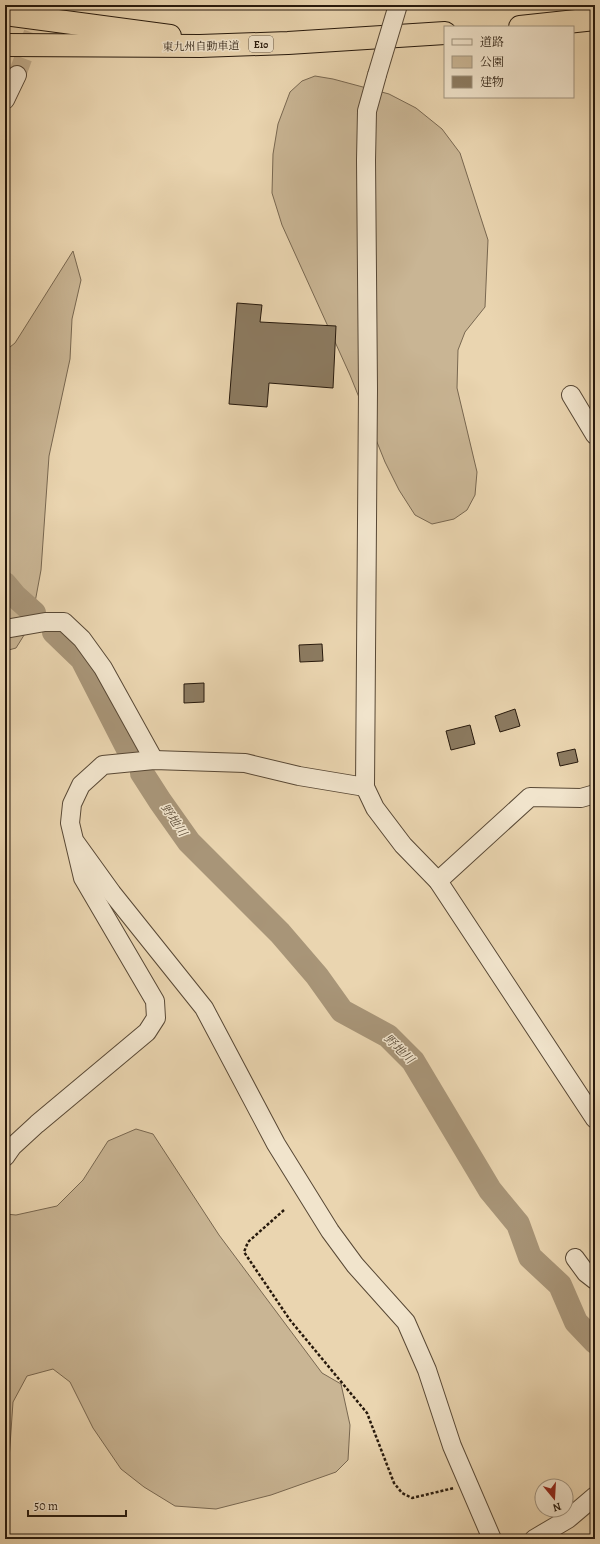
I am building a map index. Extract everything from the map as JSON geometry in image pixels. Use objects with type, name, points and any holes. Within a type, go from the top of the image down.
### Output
[{"type":"highway","points":[[5,14],[160,35],[198,38],[285,34],[375,38]]},
{"type":"highway","points":[[529,26],[595,19]]},
{"type":"highway","name":"東九州自動車道","points":[[5,45],[147,47],[288,43],[444,33]]},
{"type":"highway","points":[[5,57],[75,54],[147,47]]},
{"type":"street","points":[[398,5],[367,111],[368,389],[366,787],[375,808],[403,845],[438,881],[595,1120]]},
{"type":"street","points":[[5,100],[17,75]]},
{"type":"street","points":[[571,395],[595,435]]},
{"type":"street","points":[[5,629],[45,622],[64,622],[82,639],[103,668],[154,760]]},
{"type":"street","points":[[7,1147],[37,1124],[147,1032],[156,1018],[155,1001],[83,878],[76,843],[70,823],[72,804],[81,785],[103,765],[154,760],[246,763],[300,776],[366,787]]},
{"type":"street","points":[[438,881],[530,797],[581,798],[595,794]]},
{"type":"street","points":[[76,843],[112,893],[204,1008],[276,1144],[330,1232],[355,1265],[406,1322],[427,1370],[452,1446],[492,1539]]},
{"type":"street","points":[[575,1258],[586,1273],[595,1280]]},
{"type":"street","points":[[534,1539],[568,1519],[595,1496]]},
{"type":"path","points":[[284,1210],[248,1242],[244,1252],[290,1320],[367,1413],[394,1483],[402,1493],[412,1498],[468,1484]]},
{"type":"green space","points":[[315,76],[333,79],[389,94],[416,108],[442,129],[460,153],[488,240],[485,307],[465,332],[458,350],[457,388],[477,472],[475,495],[467,510],[454,519],[432,524],[415,515],[399,490],[385,462],[350,375],[282,225],[272,193],[273,154],[278,124],[290,92],[302,81]]},
{"type":"green space","points":[[73,251],[81,280],[72,319],[70,359],[49,456],[41,570],[31,624],[16,648],[5,651],[5,351],[15,343]]},
{"type":"green space","points":[[136,1129],[153,1134],[219,1235],[322,1373],[341,1384],[350,1425],[348,1460],[336,1472],[271,1495],[216,1509],[175,1506],[144,1487],[121,1469],[93,1428],[70,1382],[53,1369],[27,1376],[13,1402],[9,1460],[5,1466],[5,1214],[16,1215],[57,1206],[83,1180],[108,1141]]},
{"type":"building","points":[[237,303],[262,305],[260,322],[336,326],[333,388],[269,383],[267,407],[229,404]]},
{"type":"building","points":[[322,644],[323,661],[300,662],[299,645]]},
{"type":"building","points":[[204,683],[204,702],[184,703],[184,684]]},
{"type":"building","points":[[515,709],[520,726],[500,732],[495,716]]},
{"type":"building","points":[[470,725],[475,744],[451,750],[446,731]]},
{"type":"building","points":[[575,749],[578,762],[560,766],[557,753]]},
{"type":"waterway","name":"野地川","points":[[5,584],[15,596],[34,613]]},
{"type":"waterway","name":"野地川","points":[[54,632],[82,659],[129,751]]},
{"type":"waterway","name":"野地川","points":[[142,773],[189,842],[280,933],[317,976],[342,1011],[388,1036],[413,1061],[490,1190],[518,1224],[530,1257],[560,1285],[576,1322],[595,1342]]},
{"type":"tunnel","points":[[17,75],[43,5]]}]
